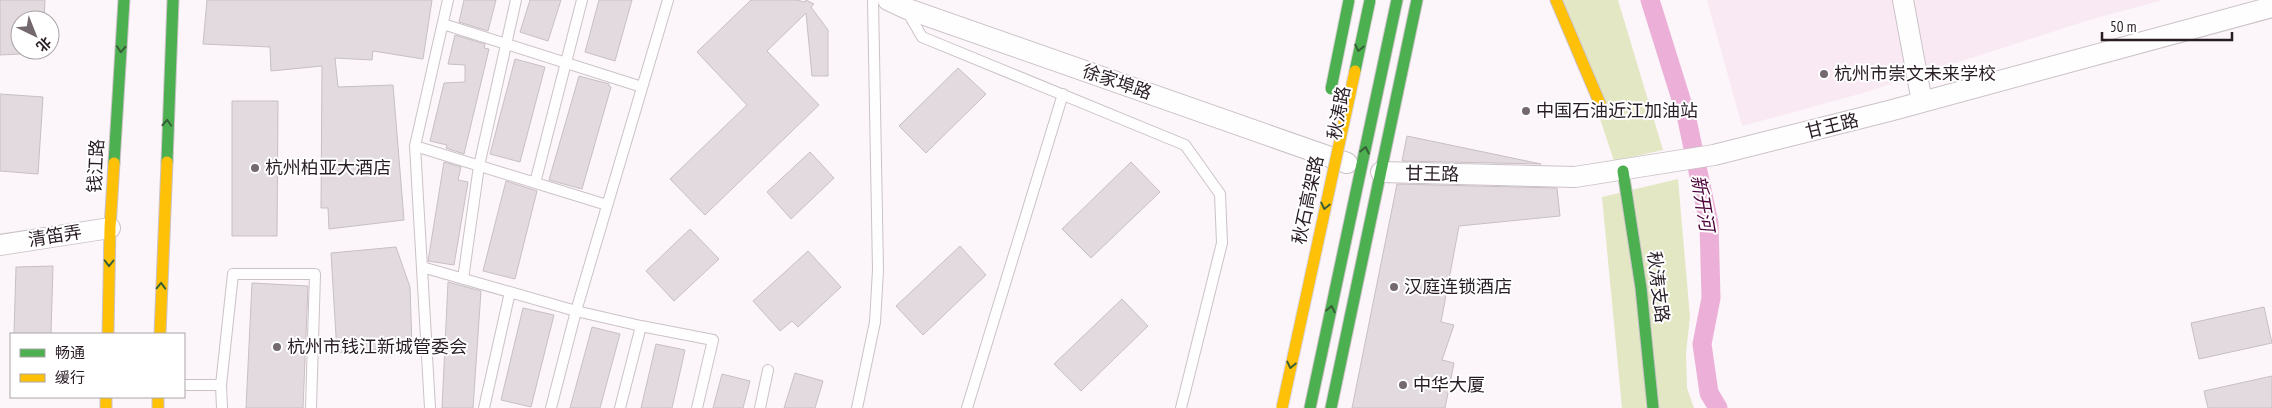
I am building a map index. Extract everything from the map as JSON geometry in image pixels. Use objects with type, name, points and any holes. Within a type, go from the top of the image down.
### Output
[{"type":"main road","name":"钱江路","points":[[108,333],[110,228],[124,0]]},
{"type":"main road","points":[[160,333],[173,0]]},
{"type":"main road","points":[[1330,98],[1349,0]]},
{"type":"main road","name":"秋石高架路","points":[[1282,408],[1370,0]]},
{"type":"main road","name":"秋涛路","points":[[1294,408],[1379,0]]},
{"type":"main road","points":[[1310,408],[1398,0]]},
{"type":"main road","points":[[1325,408],[1403,28],[1411,0]]},
{"type":"main road","points":[[1331,408],[1417,0]]},
{"type":"main road","points":[[1410,35],[1423,0]]},
{"type":"main road","points":[[1556,0],[1601,106]]},
{"type":"main road","points":[[1316,166],[1322,137]]},
{"type":"main road","name":"秋涛支路","points":[[1623,171],[1642,288],[1653,408]]},
{"type":"main road","points":[[1272,408],[1294,297]]},
{"type":"street","points":[[1903,0],[1922,102]]},
{"type":"street","name":"徐家埠路","points":[[896,4],[1346,163]]},
{"type":"street","name":"甘王路","points":[[1381,172],[1575,177],[1623,171],[1714,155],[1922,102],[2272,7]]},
{"type":"street","name":"清笛弄","points":[[0,245],[110,228]]},
{"type":"lane","points":[[430,408],[415,146],[448,0]]},
{"type":"lane","points":[[463,279],[479,166],[516,0]]},
{"type":"lane","points":[[535,183],[582,0]]},
{"type":"lane","points":[[551,408],[576,311],[668,0]]},
{"type":"lane","points":[[857,408],[875,322],[878,270],[873,0]]},
{"type":"lane","points":[[896,4],[922,37],[1185,145],[1220,194],[1222,243],[1181,408]]},
{"type":"lane","points":[[443,24],[642,86]]},
{"type":"lane","points":[[967,408],[1063,94]]},
{"type":"lane","points":[[415,146],[607,205]]},
{"type":"lane","points":[[422,267],[576,311],[713,340],[697,408]]},
{"type":"lane","points":[[222,408],[221,385],[233,274],[315,274],[311,408]]},
{"type":"lane","points":[[486,408],[510,292]]},
{"type":"lane","points":[[620,408],[641,326]]},
{"type":"lane","points":[[760,408],[768,370]]},
{"type":"lane","points":[[185,385],[221,385]]},
{"type":"shaded area","name":"杭州市崇文未来学校","points":[[1707,0],[2163,0],[2089,20],[1863,93],[1742,126]]},
{"type":"green space","points":[[1561,0],[1618,0],[1663,150],[1614,161]]},
{"type":"green space","points":[[1678,179],[1690,317],[1686,353],[1687,388],[1694,408],[1622,408],[1602,197]]},
{"type":"building","points":[[0,0],[45,0],[44,10],[10,10],[10,54],[0,55]]},
{"type":"building","points":[[207,0],[432,0],[423,59],[373,51],[372,60],[335,58],[338,87],[393,85],[404,220],[329,229],[328,208],[321,208],[322,66],[271,71],[270,47],[203,44]]},
{"type":"building","points":[[464,0],[496,0],[488,31],[459,22]]},
{"type":"building","points":[[530,0],[561,0],[548,41],[520,32]]},
{"type":"building","points":[[599,0],[632,0],[615,61],[585,52]]},
{"type":"building","points":[[751,0],[796,0],[805,2],[806,0],[814,4],[811,7],[828,30],[828,76],[812,76],[806,13],[767,51],[819,105],[705,215],[670,179],[747,105],[697,52]]},
{"type":"building","points":[[455,35],[485,44],[484,48],[489,49],[464,154],[446,148],[447,145],[430,141],[444,83],[465,82],[465,65],[448,64]]},
{"type":"building","points":[[515,59],[545,67],[520,162],[490,154]]},
{"type":"building","points":[[958,68],[986,94],[926,153],[899,126]]},
{"type":"building","points":[[579,76],[609,84],[611,87],[582,189],[549,180]]},
{"type":"building","points":[[0,94],[43,97],[38,174],[0,171]]},
{"type":"building","name":"杭州柏亚大酒店","points":[[232,101],[278,101],[277,236],[232,236]]},
{"type":"building","points":[[1407,136],[1541,164],[1402,161]]},
{"type":"building","points":[[810,152],[834,178],[791,219],[767,192]]},
{"type":"building","points":[[444,162],[461,167],[458,180],[468,182],[454,265],[428,261]]},
{"type":"building","points":[[1131,162],[1160,192],[1091,258],[1062,229]]},
{"type":"building","points":[[506,181],[537,191],[515,279],[483,271]]},
{"type":"building","points":[[1397,184],[1557,188],[1560,216],[1459,226],[1441,322],[1454,325],[1442,360],[1454,363],[1445,408],[1352,408]]},
{"type":"building","points":[[690,229],[719,259],[674,301],[646,271]]},
{"type":"building","points":[[960,246],[986,275],[923,335],[896,306]]},
{"type":"building","points":[[396,247],[410,287],[412,346],[337,353],[331,253]]},
{"type":"building","points":[[808,251],[841,287],[798,327],[792,321],[780,331],[753,301]]},
{"type":"building","points":[[53,266],[51,333],[14,333],[16,267]]},
{"type":"building","points":[[448,282],[481,291],[473,408],[442,408]]},
{"type":"building","name":"杭州市钱江新城管委会","points":[[252,283],[308,286],[303,408],[246,408]]},
{"type":"building","points":[[1122,299],[1148,326],[1081,391],[1054,364]]},
{"type":"building","points":[[2264,307],[2272,343],[2199,359],[2191,323]]},
{"type":"building","points":[[523,308],[554,315],[531,407],[501,400]]},
{"type":"building","points":[[592,327],[620,334],[600,408],[570,408]]},
{"type":"building","points":[[656,344],[685,350],[672,408],[641,408]]},
{"type":"building","points":[[795,373],[823,381],[815,408],[784,408]]},
{"type":"building","points":[[722,374],[750,381],[743,408],[713,408]]},
{"type":"building","points":[[2272,376],[2272,408],[2208,408],[2204,391]]},
{"type":"waterway","name":"新开河","points":[[1650,0],[1686,115],[1709,223],[1711,298],[1702,344],[1709,393],[1718,408]]},
{"type":"traffic: fast","points":[[114,163],[124,0]]},
{"type":"traffic: fast","points":[[167,162],[173,0]]},
{"type":"traffic: fast","points":[[1331,89],[1349,0]]},
{"type":"traffic: fast","points":[[1355,71],[1370,0]]},
{"type":"traffic: fast","points":[[1310,408],[1397,0]]},
{"type":"traffic: fast","points":[[1331,408],[1417,0]]},
{"type":"traffic: fast","points":[[1623,171],[1641,288],[1653,408]]},
{"type":"traffic: slow","points":[[1556,0],[1601,106]]},
{"type":"traffic: slow","points":[[1282,408],[1355,71]]},
{"type":"traffic: slow","points":[[160,333],[167,162]]},
{"type":"traffic: slow","points":[[108,333],[110,228],[114,163]]},
{"type":"traffic: slow","points":[[106,398],[106,408]]},
{"type":"traffic: slow","points":[[158,398],[158,408]]},
{"type":"place","name":"杭州市崇文未来学校","points":[[1824,74]]},
{"type":"place","name":"中国石油近江加油站","points":[[1526,111]]},
{"type":"place","name":"杭州柏亚大酒店","points":[[255,168]]},
{"type":"place","name":"汉庭连锁酒店","points":[[1394,287]]},
{"type":"place","name":"杭州市钱江新城管委会","points":[[277,347]]},
{"type":"place","name":"中华大厦","points":[[1403,385]]}]
